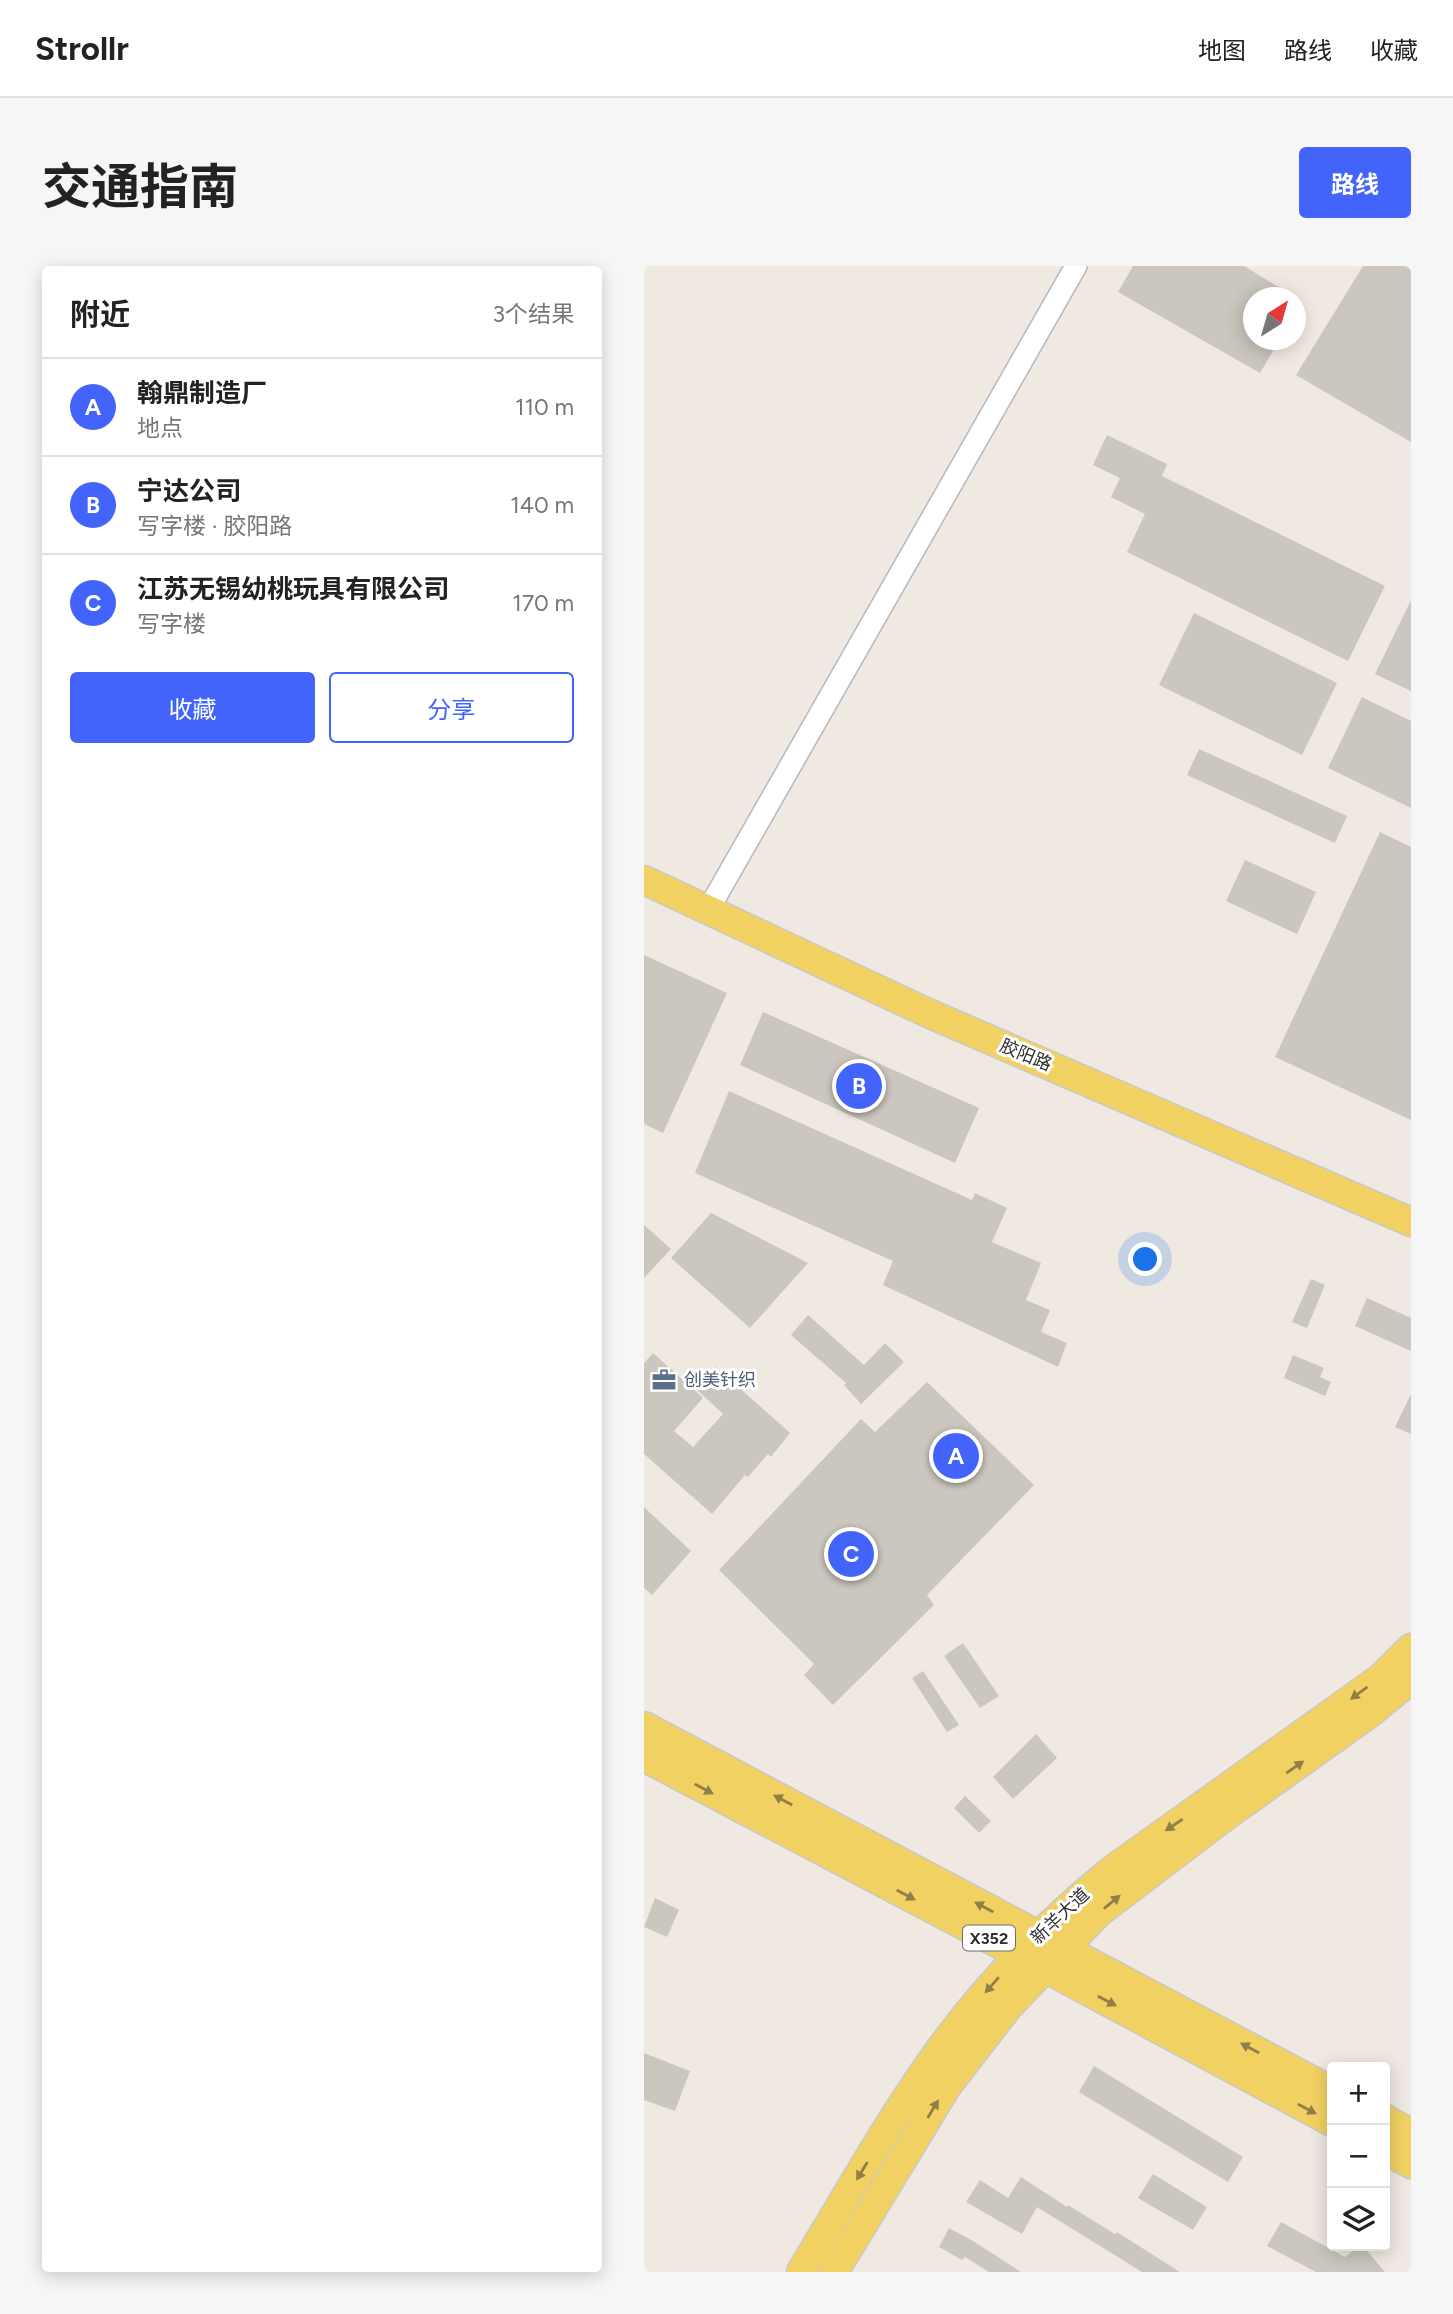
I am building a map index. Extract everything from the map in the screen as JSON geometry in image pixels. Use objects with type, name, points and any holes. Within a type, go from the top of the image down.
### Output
[{"type":"main road","name":"胶阳路","points":[[644,880],[928,1013],[1411,1222]]},
{"type":"main road","name":"新羊大道","points":[[801,2272],[891,2122],[937,2054],[988,1989],[1029,1945],[1074,1901],[1112,1870],[1382,1677],[1411,1648]]},
{"type":"main road","name":"新羊大道","points":[[834,2272],[947,2085],[1008,2007],[1098,1913],[1146,1875],[1370,1713],[1411,1679]]},
{"type":"main road","name":"X352","points":[[644,1726],[1054,1959],[1327,2119]]},
{"type":"main road","name":"X352","points":[[644,1757],[1029,1945]]},
{"type":"main road","name":"X352","points":[[1054,1959],[1327,2089]]},
{"type":"main road","points":[[1390,2122],[1411,2133]]},
{"type":"main road","points":[[1390,2153],[1411,2164]]},
{"type":"street","points":[[708,910],[1076,266]]},
{"type":"building","points":[[1133,266],[1244,266],[1279,287],[1243,287],[1243,350],[1273,350],[1260,373],[1118,292]]},
{"type":"building","points":[[1363,266],[1411,266],[1411,442],[1296,375]]},
{"type":"building","points":[[1107,435],[1167,464],[1162,476],[1385,586],[1348,661],[1127,552],[1145,514],[1111,497],[1120,478],[1093,465]]},
{"type":"building","points":[[1411,600],[1411,691],[1375,674]]},
{"type":"building","points":[[1194,613],[1337,683],[1302,755],[1159,685]]},
{"type":"building","points":[[1362,697],[1411,721],[1411,808],[1328,768]]},
{"type":"building","points":[[1199,749],[1347,816],[1335,843],[1187,775]]},
{"type":"building","points":[[1380,832],[1411,847],[1411,1120],[1275,1057]]},
{"type":"building","points":[[1245,860],[1316,892],[1297,934],[1226,901]]},
{"type":"building","points":[[644,955],[727,993],[663,1133],[644,1124]]},
{"type":"building","points":[[763,1012],[979,1108],[955,1163],[740,1065]]},
{"type":"building","points":[[729,1091],[972,1200],[975,1193],[1007,1208],[992,1242],[1041,1263],[1026,1300],[1050,1310],[1041,1332],[1067,1343],[1058,1367],[883,1285],[893,1261],[695,1173]]},
{"type":"building","points":[[711,1213],[808,1263],[750,1328],[671,1258]]},
{"type":"building","points":[[644,1225],[671,1249],[644,1278]]},
{"type":"building","points":[[1311,1279],[1325,1285],[1307,1328],[1292,1322]]},
{"type":"building","points":[[1367,1298],[1411,1318],[1411,1351],[1355,1326]]},
{"type":"building","points":[[808,1315],[864,1365],[885,1343],[904,1362],[861,1404],[844,1385],[846,1383],[791,1335]]},
{"type":"building","points":[[653,1353],[703,1398],[674,1431],[693,1447],[723,1414],[696,1389],[716,1367],[790,1433],[771,1457],[768,1454],[748,1477],[745,1475],[712,1514],[644,1454],[644,1363]]},
{"type":"building","points":[[1293,1355],[1324,1368],[1320,1377],[1331,1382],[1325,1396],[1284,1378]]},
{"type":"building","points":[[927,1382],[1034,1485],[927,1595],[934,1605],[833,1705],[804,1675],[814,1664],[719,1570],[861,1419],[875,1432]]},
{"type":"building","points":[[1411,1394],[1411,1434],[1395,1427]]},
{"type":"building","points":[[644,1507],[691,1551],[652,1595],[644,1588]]},
{"type":"building","points":[[963,1643],[999,1696],[980,1708],[944,1656]]},
{"type":"building","points":[[923,1671],[959,1725],[947,1732],[912,1678]]},
{"type":"building","points":[[1036,1734],[1057,1758],[1013,1799],[993,1777]]},
{"type":"building","points":[[965,1796],[991,1821],[979,1833],[954,1808]]},
{"type":"building","points":[[655,1898],[679,1910],[667,1937],[644,1927]]},
{"type":"building","points":[[644,2053],[690,2071],[675,2111],[644,2100]]},
{"type":"building","points":[[1094,2066],[1243,2157],[1228,2182],[1079,2092]]},
{"type":"building","points":[[1153,2174],[1207,2207],[1193,2230],[1138,2198]]},
{"type":"building","points":[[1021,2177],[1067,2207],[1068,2205],[1115,2234],[1117,2232],[1180,2272],[1142,2272],[1037,2207],[1022,2234],[966,2202],[980,2180],[1008,2198]]},
{"type":"building","points":[[1281,2222],[1327,2247],[1327,2251],[1334,2251],[1345,2257],[1353,2251],[1367,2251],[1385,2272],[1316,2272],[1267,2246]]},
{"type":"building","points":[[949,2228],[1021,2272],[989,2272],[965,2257],[962,2260],[939,2247]]},
{"type":"place","name":"宁达公司","points":[[859,1086]]},
{"type":"place","name":"创美针织","points":[[664,1380]]},
{"type":"place","name":"翰鼎制造厂","points":[[956,1456]]},
{"type":"place","name":"江苏无锡幼桃玩具有限公司","points":[[851,1554]]}]
